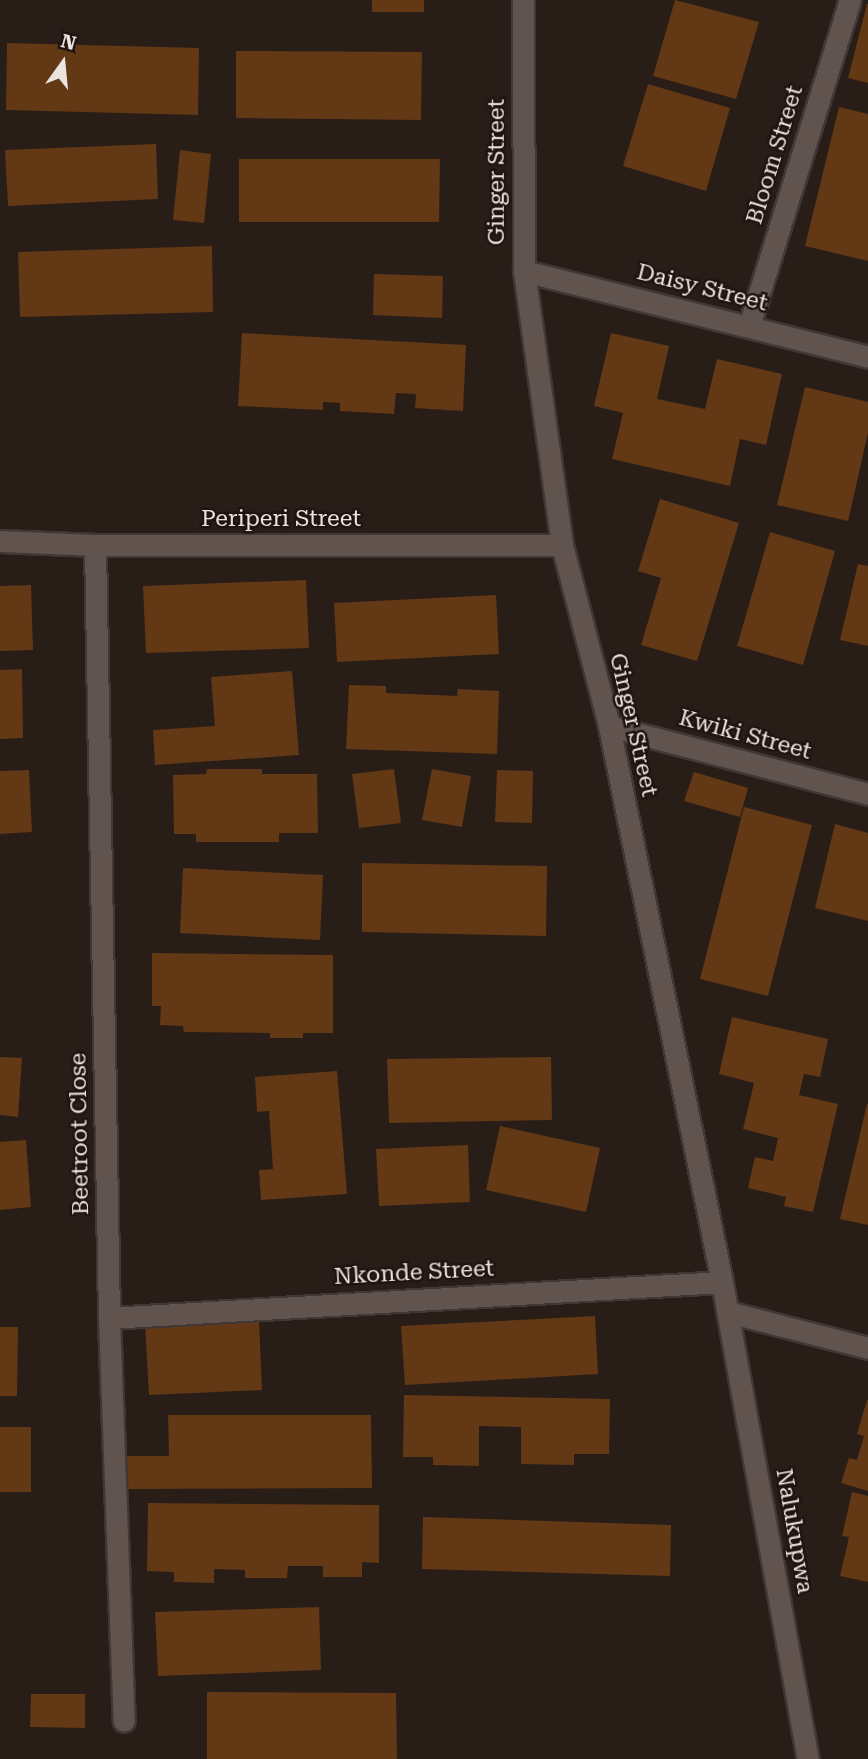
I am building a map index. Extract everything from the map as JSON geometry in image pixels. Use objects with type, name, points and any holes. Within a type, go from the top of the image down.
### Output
[{"type":"street","name":"Ginger Street","points":[[523,0],[524,271],[562,545],[609,726],[728,1312]]},
{"type":"street","name":"Bloom Street","points":[[749,326],[850,0]]},
{"type":"street","name":"Daisy Street","points":[[524,271],[868,357]]},
{"type":"street","name":"Periperi Street","points":[[0,541],[95,545],[562,545]]},
{"type":"street","name":"Beetroot Close","points":[[95,545],[109,1318],[124,1721]]},
{"type":"street","name":"Kwiki Street","points":[[609,726],[868,794]]},
{"type":"street","name":"Nkonde Street","points":[[109,1318],[722,1282]]},
{"type":"street","points":[[728,1312],[868,1348]]},
{"type":"street","name":"Nalukupwa","points":[[728,1312],[808,1759]]},
{"type":"building","points":[[372,0],[424,0],[424,12],[372,12]]},
{"type":"building","points":[[675,0],[759,22],[736,99],[653,76]]},
{"type":"building","points":[[868,4],[868,83],[848,78]]},
{"type":"building","points":[[7,43],[199,48],[198,115],[6,110]]},
{"type":"building","points":[[236,51],[422,52],[421,120],[236,118]]},
{"type":"building","points":[[648,84],[730,108],[706,191],[623,166]]},
{"type":"building","points":[[839,107],[868,114],[868,261],[805,246]]},
{"type":"building","points":[[156,144],[158,199],[8,206],[5,150]]},
{"type":"building","points":[[180,150],[211,154],[204,223],[173,220]]},
{"type":"building","points":[[239,159],[440,159],[439,222],[239,222]]},
{"type":"building","points":[[212,246],[213,312],[20,317],[18,252]]},
{"type":"building","points":[[374,274],[443,276],[442,318],[373,315]]},
{"type":"building","points":[[242,333],[466,345],[463,411],[415,408],[416,394],[396,393],[394,414],[340,411],[340,403],[323,402],[323,410],[238,406]]},
{"type":"building","points":[[611,333],[669,346],[657,399],[705,409],[717,359],[782,374],[766,445],[740,439],[730,486],[612,459],[623,413],[594,406]]},
{"type":"building","points":[[805,387],[868,402],[868,433],[848,521],[777,505]]},
{"type":"building","points":[[660,499],[739,523],[697,661],[641,645],[661,578],[638,571]]},
{"type":"building","points":[[770,532],[835,551],[803,665],[737,646]]},
{"type":"building","points":[[858,564],[868,566],[868,646],[840,640]]},
{"type":"building","points":[[306,580],[309,648],[146,653],[143,586]]},
{"type":"building","points":[[31,585],[33,650],[0,651],[0,586]]},
{"type":"building","points":[[496,595],[499,654],[337,662],[334,603]]},
{"type":"building","points":[[22,669],[23,738],[0,739],[0,670]]},
{"type":"building","points":[[292,671],[299,755],[155,765],[153,730],[215,726],[211,677]]},
{"type":"building","points":[[349,685],[386,686],[386,693],[457,696],[458,689],[499,691],[497,754],[346,749]]},
{"type":"building","points":[[207,769],[262,769],[262,774],[317,774],[318,833],[279,833],[279,842],[196,842],[196,834],[174,834],[173,775],[206,774]]},
{"type":"building","points":[[394,769],[401,823],[359,828],[352,774]]},
{"type":"building","points":[[432,769],[471,776],[462,827],[422,820]]},
{"type":"building","points":[[29,770],[32,832],[0,834],[0,771]]},
{"type":"building","points":[[497,770],[533,771],[532,823],[495,822]]},
{"type":"building","points":[[694,772],[748,788],[740,817],[684,801]]},
{"type":"building","points":[[744,807],[812,825],[768,996],[700,979]]},
{"type":"building","points":[[835,824],[868,833],[868,921],[815,908]]},
{"type":"building","points":[[362,863],[547,866],[546,936],[362,932]]},
{"type":"building","points":[[183,868],[323,875],[320,940],[180,933]]},
{"type":"building","points":[[152,953],[333,955],[333,1033],[303,1033],[303,1038],[270,1038],[270,1033],[184,1032],[183,1026],[160,1025],[161,1006],[152,1006]]},
{"type":"building","points":[[732,1017],[828,1039],[820,1077],[804,1074],[799,1095],[838,1104],[813,1212],[784,1206],[786,1197],[748,1188],[755,1157],[773,1161],[778,1138],[743,1129],[754,1083],[719,1074]]},
{"type":"building","points":[[0,1057],[22,1058],[18,1117],[0,1115]]},
{"type":"building","points":[[551,1057],[552,1120],[389,1123],[387,1059]]},
{"type":"building","points":[[337,1071],[347,1194],[261,1200],[259,1170],[273,1169],[269,1111],[257,1112],[255,1077]]},
{"type":"building","points":[[868,1104],[868,1225],[840,1219]]},
{"type":"building","points":[[500,1126],[600,1148],[586,1212],[486,1190]]},
{"type":"building","points":[[26,1140],[31,1207],[0,1210],[0,1142]]},
{"type":"building","points":[[468,1145],[470,1202],[379,1206],[376,1149]]},
{"type":"building","points":[[595,1316],[598,1374],[405,1385],[401,1326]]},
{"type":"building","points":[[259,1320],[262,1390],[149,1395],[145,1325]]},
{"type":"building","points":[[0,1327],[18,1327],[17,1396],[0,1396]]},
{"type":"building","points":[[404,1395],[610,1399],[609,1454],[574,1454],[574,1465],[521,1464],[521,1427],[479,1426],[479,1466],[433,1465],[433,1457],[403,1457]]},
{"type":"building","points":[[867,1400],[868,1491],[841,1483],[849,1458],[857,1460],[864,1436],[857,1434]]},
{"type":"building","points":[[168,1415],[371,1415],[372,1488],[127,1489],[127,1456],[169,1456]]},
{"type":"building","points":[[0,1427],[31,1427],[31,1492],[0,1492]]},
{"type":"building","points":[[852,1492],[868,1496],[868,1582],[840,1576],[849,1537],[842,1536]]},
{"type":"building","points":[[148,1503],[379,1505],[379,1563],[362,1562],[362,1577],[323,1577],[323,1566],[288,1566],[287,1578],[245,1578],[245,1570],[214,1569],[214,1583],[174,1582],[174,1572],[147,1571]]},
{"type":"building","points":[[423,1517],[671,1525],[670,1576],[422,1569]]},
{"type":"building","points":[[319,1607],[321,1670],[158,1676],[155,1612]]},
{"type":"building","points":[[207,1692],[396,1693],[397,1759],[207,1759]]},
{"type":"building","points":[[31,1694],[85,1694],[85,1728],[30,1727]]}]
